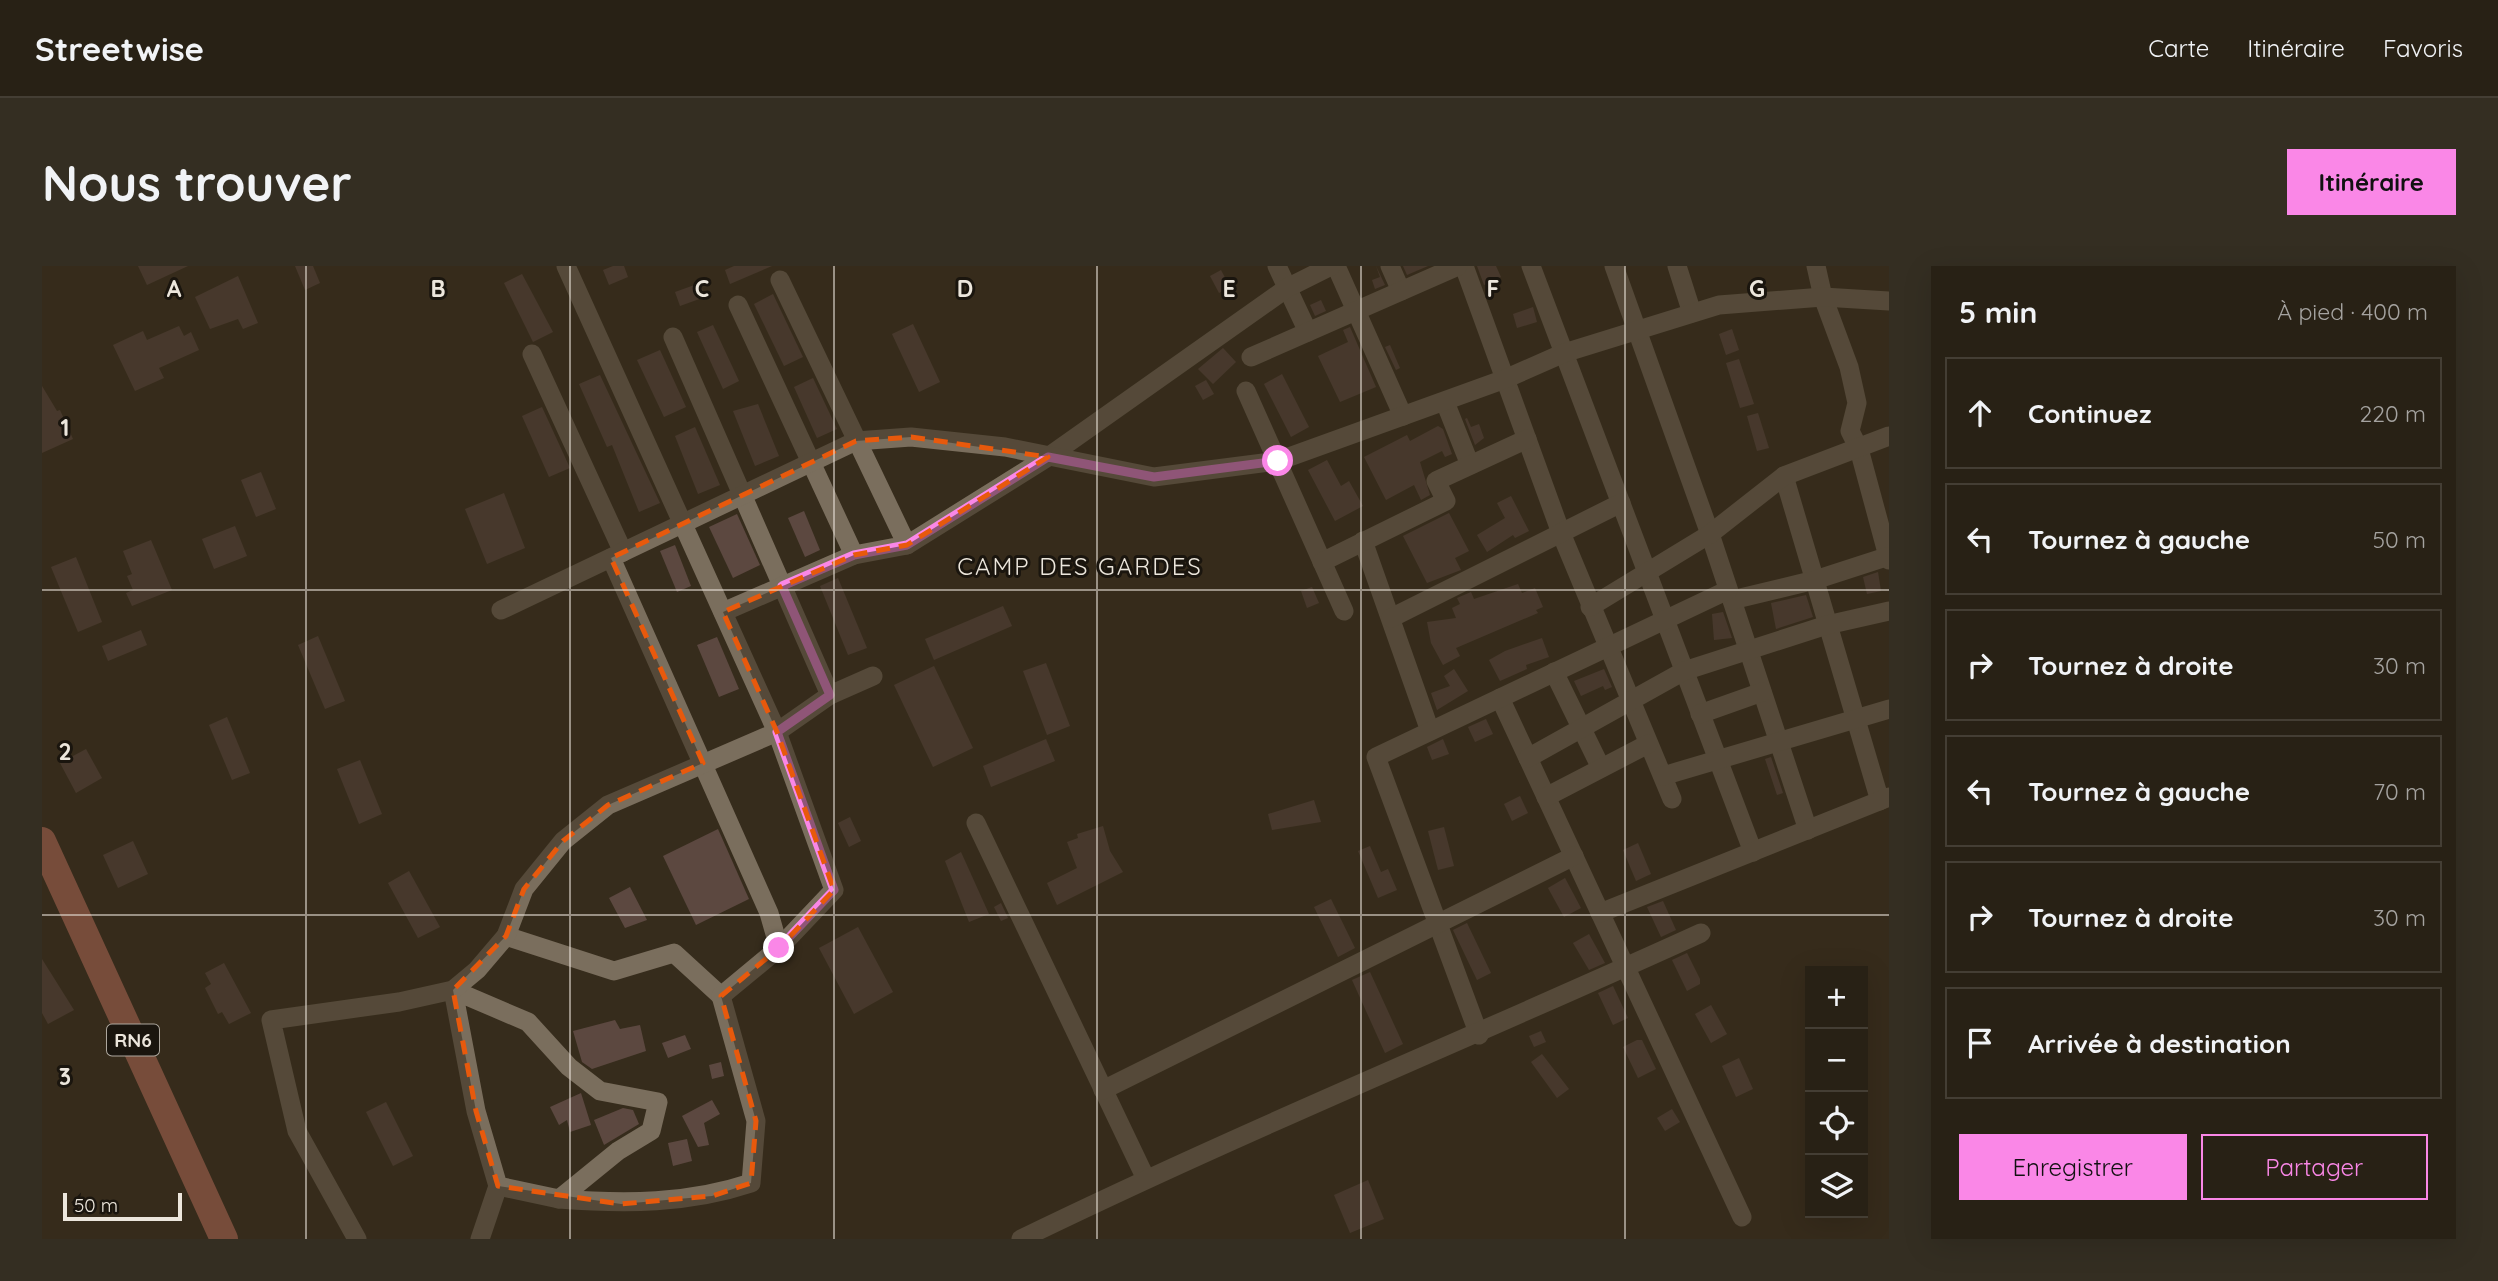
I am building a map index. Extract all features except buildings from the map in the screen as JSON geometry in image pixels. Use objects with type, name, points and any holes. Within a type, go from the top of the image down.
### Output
[{"type":"highway","name":"RN6","points":[[42,841],[224,1239]]},
{"type":"street","points":[[566,266],[777,732],[834,890],[779,948],[721,996]]},
{"type":"street","points":[[1276,266],[1308,332]]},
{"type":"street","points":[[723,612],[854,555],[907,545],[1048,457],[1287,288],[1334,266],[1404,416]]},
{"type":"street","points":[[1390,266],[1401,291]]},
{"type":"street","points":[[1251,357],[1458,266]]},
{"type":"street","points":[[1464,266],[1561,533],[1672,799]]},
{"type":"street","points":[[1531,266],[1752,852]]},
{"type":"street","points":[[1614,266],[1639,329],[1710,534],[1808,830]]},
{"type":"street","points":[[1677,266],[1692,313]]},
{"type":"street","points":[[1479,1035],[1376,757],[1665,621],[1730,595],[1815,580],[1887,559],[1859,449],[1850,431],[1857,403],[1849,367],[1823,297],[1816,266]]},
{"type":"street","points":[[780,279],[907,545]]},
{"type":"street","points":[[501,610],[856,442],[911,438],[1005,447],[1154,477],[1278,461],[1505,379],[1564,353],[1719,304],[1823,297],[1889,301]]},
{"type":"street","points":[[738,305],[854,555]]},
{"type":"street","points":[[673,337],[830,695]]},
{"type":"street","points":[[532,354],[702,763],[769,913],[779,948]]},
{"type":"street","points":[[1246,391],[1344,611]]},
{"type":"street","points":[[1445,401],[1470,465]]},
{"type":"street","points":[[1590,607],[1710,534],[1784,476],[1889,436]]},
{"type":"street","points":[[1322,562],[1446,501],[1436,481],[1527,439]]},
{"type":"street","points":[[1600,913],[1884,799],[1854,718],[1784,476]]},
{"type":"street","points":[[1391,618],[1622,502]]},
{"type":"street","points":[[1363,541],[1430,731]]},
{"type":"street","points":[[1528,758],[1684,671],[1827,625],[1889,611]]},
{"type":"street","points":[[1554,672],[1601,768]]},
{"type":"street","points":[[357,1239],[297,1130],[271,1020],[399,1002],[453,990],[477,970],[506,936],[524,889],[564,841],[608,805],[777,732],[830,695],[873,676]]},
{"type":"street","points":[[1700,713],[1762,692]]},
{"type":"street","points":[[1500,698],[1742,1217]]},
{"type":"street","points":[[1662,776],[1889,709]]},
{"type":"street","points":[[1546,797],[1648,744]]},
{"type":"street","points":[[976,823],[1146,1179]]},
{"type":"street","points":[[1103,1090],[1574,856]]},
{"type":"street","points":[[1021,1239],[1146,1179],[1479,1035],[1701,933]]},
{"type":"street","points":[[498,1186],[559,1199],[634,1203],[712,1196],[751,1183],[756,1121],[721,996],[674,953],[614,971],[506,936]]},
{"type":"street","points":[[453,990],[476,1111],[498,1186],[480,1239]]},
{"type":"street","points":[[453,990],[528,1022],[569,1067],[600,1091],[658,1102],[651,1131],[618,1151],[559,1199]]},
{"type":"highlighted area","points":[[911,437],[1048,457],[907,545],[854,555],[723,612],[777,732],[834,890],[779,948],[721,996],[756,1121],[751,1183],[712,1196],[621,1204],[498,1186],[476,1111],[453,990],[506,936],[524,889],[563,841],[608,805],[703,763],[611,558],[856,441]]},
{"type":"district","name":"CAMP DES GARDES","points":[[1080,566]]},
{"type":"route","points":[[779,948],[834,890],[777,732],[830,695],[782,586],[854,555],[907,545],[1048,457],[1154,477],[1278,461]]}]
